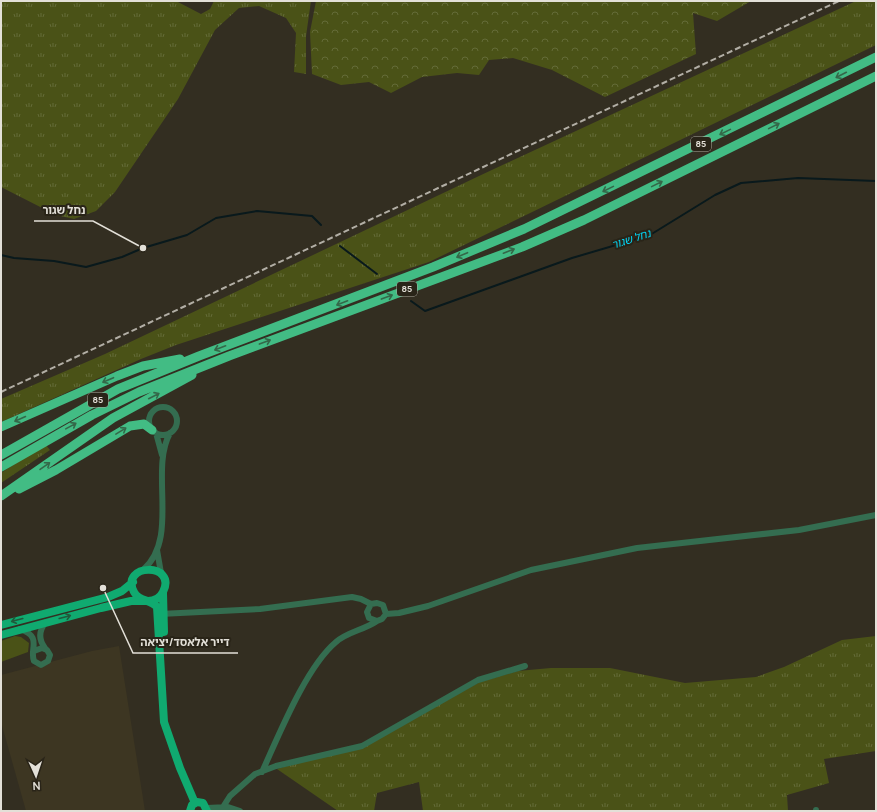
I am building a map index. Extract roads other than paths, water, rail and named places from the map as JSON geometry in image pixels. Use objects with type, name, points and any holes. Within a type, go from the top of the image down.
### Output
[{"type":"highway","name":"85","points":[[1,455],[118,389],[200,356],[371,292],[524,230],[876,57]]},
{"type":"highway","name":"85","points":[[1,467],[66,429],[122,400],[229,356],[548,236],[584,220],[876,76]]},
{"type":"highway","points":[[1,427],[100,383],[143,366],[200,356]]},
{"type":"highway","points":[[1,496],[113,418],[229,356]]},
{"type":"highway","points":[[1,496],[42,478],[130,426],[144,424],[154,431]]},
{"type":"main road","points":[[161,614],[155,605],[134,593],[133,582],[136,574],[143,570],[151,569],[160,573],[165,583],[161,614],[164,722],[180,768],[195,803]]},
{"type":"main road","points":[[1,625],[108,597],[122,591],[133,582]]},
{"type":"main road","points":[[1,635],[114,605],[156,600],[163,593]]},
{"type":"main road","points":[[190,811],[192,805],[195,803],[203,803],[207,810]]},
{"type":"street","points":[[143,570],[157,548],[160,536],[162,518],[163,460],[170,433],[175,427],[176,419],[172,411],[164,408],[156,410],[150,417],[150,426],[154,431],[163,460]]},
{"type":"street","points":[[154,431],[164,435],[170,433]]},
{"type":"street","points":[[262,772],[285,720],[320,659],[337,640],[367,628],[382,619],[386,614],[399,613],[423,607],[531,570],[637,548],[799,530],[876,514]]},
{"type":"street","points":[[157,548],[160,573]]},
{"type":"street","points":[[161,614],[260,609],[352,597],[361,599],[371,604],[377,603],[383,605],[386,614]]},
{"type":"street","points":[[371,604],[367,609],[367,615],[371,620],[376,622]]},
{"type":"street","points":[[20,629],[26,631],[32,637],[34,651],[32,656],[34,661],[38,664],[44,664],[50,658],[49,652],[44,648],[41,642],[40,634],[41,629],[46,622]]},
{"type":"street","points":[[34,651],[39,648],[44,648]]},
{"type":"street","points":[[223,807],[230,796],[255,774],[276,766],[362,746],[478,680],[525,666]]},
{"type":"street","points":[[207,810],[223,807],[240,811]]},
{"type":"waterway","name":"נחל שגור","points":[[411,301],[425,311],[572,258],[650,235],[715,195],[741,183],[798,178],[876,181]]},
{"type":"waterway","name":"נחל שגור","points":[[1,255],[14,258],[54,261],[86,267],[122,257],[143,248],[187,235],[216,218],[257,211],[312,216],[321,225]]},
{"type":"waterway","name":"נחל שגור","points":[[340,246],[377,274]]},
{"type":"railway","points":[[1,392],[839,1]]},
{"type":"place","name":"נחל שגור","points":[[143,248]]},
{"type":"place","name":"דייר אלאסד/יציאה","points":[[103,588]]}]
